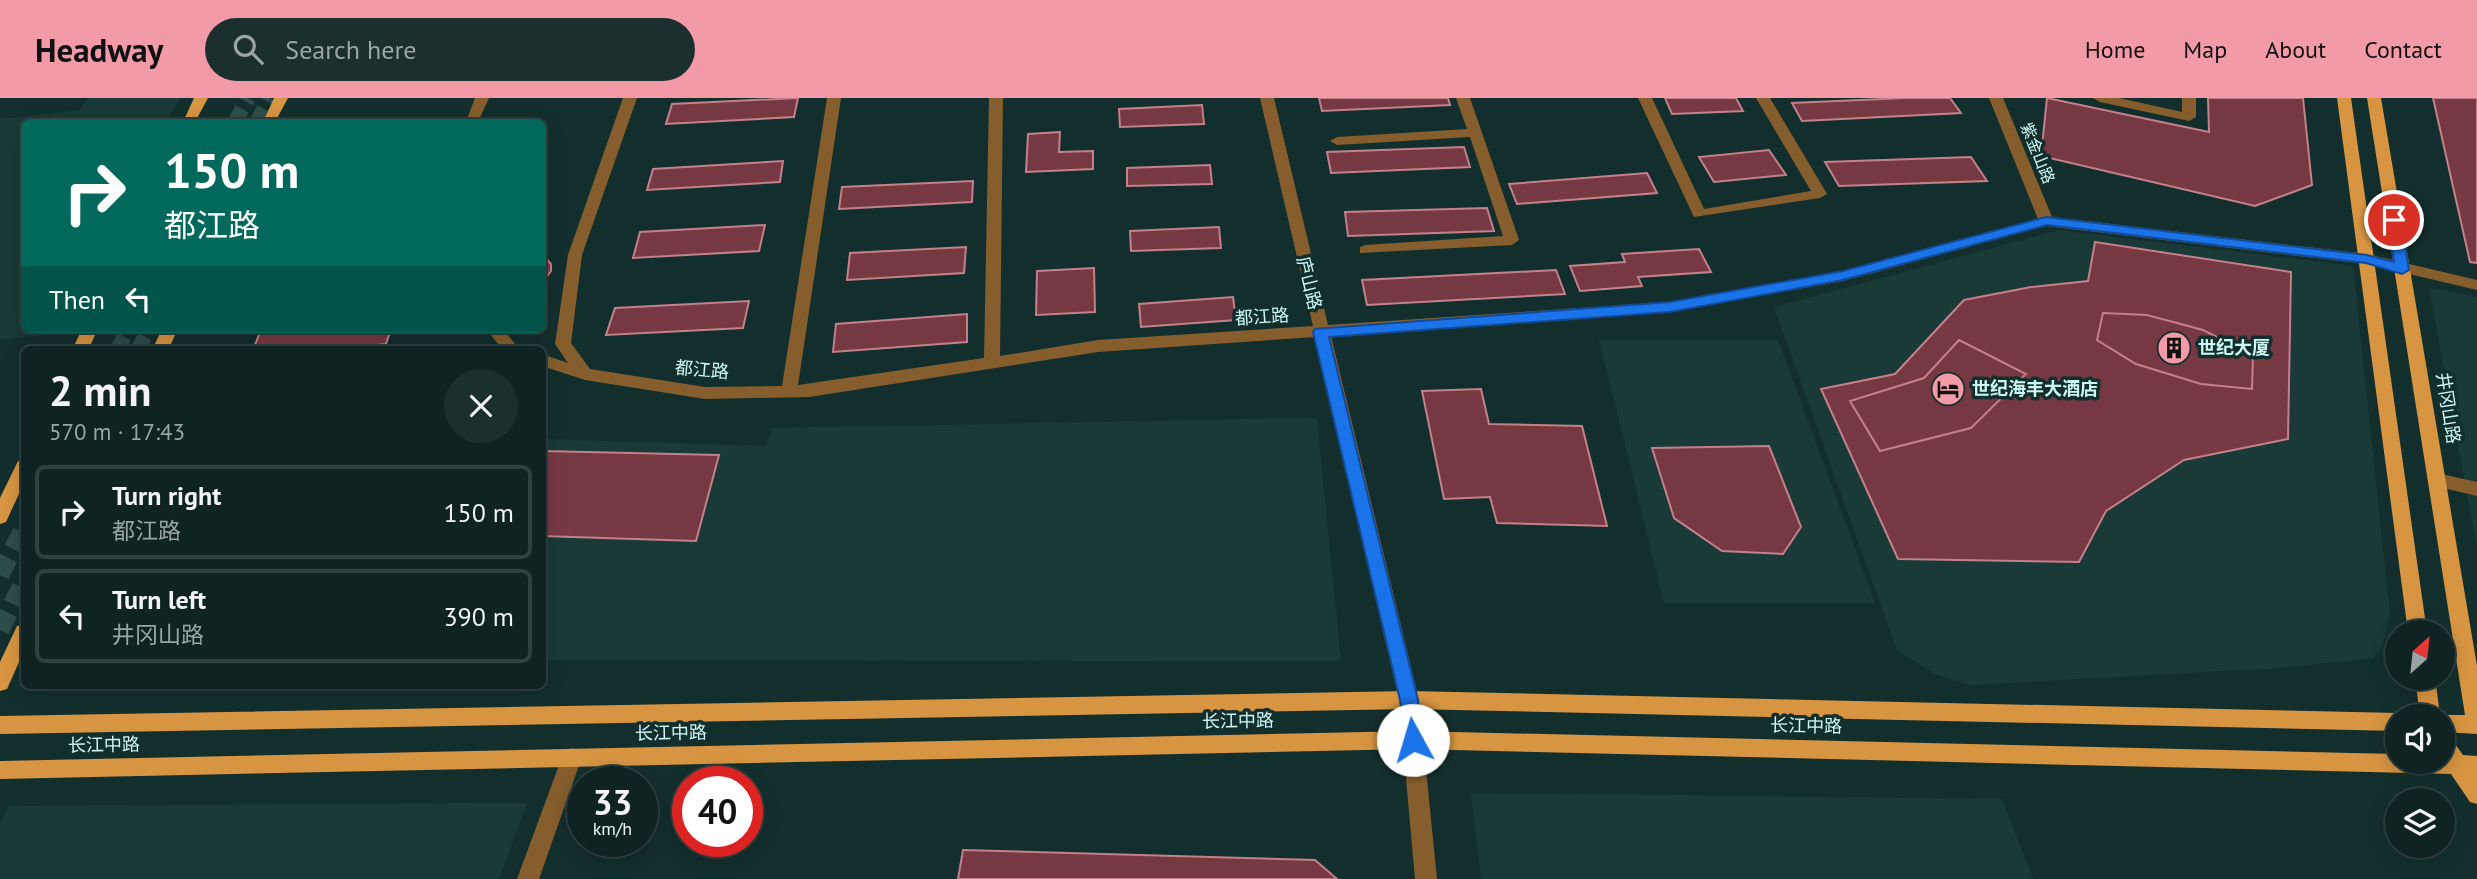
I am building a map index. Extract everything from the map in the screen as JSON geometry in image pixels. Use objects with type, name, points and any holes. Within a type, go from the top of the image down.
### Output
[{"type":"main road","points":[[190,119],[201,98]]},
{"type":"main road","points":[[270,119],[281,98]]},
{"type":"main road","points":[[2344,98],[2416,620]]},
{"type":"main road","name":"井冈山路","points":[[2374,98],[2477,724]]},
{"type":"main road","points":[[0,517],[21,472]]},
{"type":"main road","points":[[0,684],[21,638]]},
{"type":"main road","name":"长江中路","points":[[0,724],[1409,700],[2385,722]]},
{"type":"main road","points":[[2455,723],[2477,724]]},
{"type":"main road","name":"长江中路","points":[[0,770],[1413,740],[2477,765]]},
{"type":"main road","points":[[2456,764],[2477,796]]},
{"type":"street","points":[[473,119],[482,98]]},
{"type":"street","points":[[585,374],[563,344],[575,255],[631,98]]},
{"type":"street","points":[[789,391],[835,98]]},
{"type":"street","points":[[992,362],[996,98]]},
{"type":"street","name":"庐山路","points":[[1267,98],[1409,700],[1426,879]]},
{"type":"street","points":[[1365,250],[1512,240],[1463,98]]},
{"type":"street","points":[[1645,98],[1699,214],[1820,194],[1763,98]]},
{"type":"street","name":"紫金山路","points":[[1996,98],[2046,221]]},
{"type":"street","points":[[2099,98],[2189,117],[2189,98]]},
{"type":"street","points":[[1337,141],[1475,134]]},
{"type":"street","name":"都江路","points":[[546,361],[585,374],[705,393],[809,391],[1098,346],[1670,307],[1843,276],[2046,221],[2367,259],[2402,270],[2477,285]]},
{"type":"street","points":[[2437,481],[2477,489]]},
{"type":"street","points":[[528,879],[572,757]]},
{"type":"shaded area","points":[[88,98],[180,98],[168,119],[21,119],[21,333],[44,333],[0,340],[0,119],[80,110]]},
{"type":"shaded area","points":[[2059,230],[2353,266],[2390,614],[2388,620],[2385,620],[2382,646],[2374,658],[2280,668],[1970,685],[1935,674],[1897,650],[1774,307]]},
{"type":"shaded area","points":[[2429,287],[2477,297],[2477,548]]},
{"type":"shaded area","points":[[1599,340],[1778,340],[1875,603],[1664,603]]},
{"type":"shaded area","points":[[1317,418],[1341,661],[546,660],[546,439],[766,446],[772,428]]},
{"type":"shaded area","points":[[1471,793],[2002,799],[2033,879],[1481,879]]},
{"type":"shaded area","points":[[527,803],[499,879],[0,879],[0,824],[8,806]]},
{"type":"building","points":[[798,98],[794,117],[666,124],[672,104]]},
{"type":"building","points":[[1319,98],[1448,98],[1450,105],[1322,111]]},
{"type":"building","points":[[1665,98],[1736,98],[1743,111],[1672,114]]},
{"type":"building","points":[[1950,98],[1961,113],[1802,121],[1792,103]]},
{"type":"building","points":[[2047,98],[2209,132],[2208,98],[2303,98],[2312,185],[2255,206],[2041,156]]},
{"type":"building","points":[[2433,98],[2477,98],[2477,263],[2470,262]]},
{"type":"building","points":[[1202,105],[1204,124],[1120,127],[1119,109]]},
{"type":"building","points":[[1060,132],[1059,152],[1093,151],[1093,169],[1026,172],[1028,134]]},
{"type":"building","points":[[1464,147],[1470,167],[1331,173],[1327,152]]},
{"type":"building","points":[[1769,150],[1786,175],[1714,182],[1699,157]]},
{"type":"building","points":[[1971,157],[1987,181],[1839,186],[1825,162]]},
{"type":"building","points":[[783,161],[780,182],[647,190],[653,169]]},
{"type":"building","points":[[1210,165],[1212,184],[1127,186],[1127,168]]},
{"type":"building","points":[[1647,173],[1657,193],[1517,204],[1509,184]]},
{"type":"building","points":[[973,181],[972,202],[839,209],[842,187]]},
{"type":"building","points":[[1487,208],[1494,231],[1348,236],[1345,212]]},
{"type":"building","points":[[765,225],[759,251],[633,258],[640,232]]},
{"type":"building","points":[[1219,227],[1221,248],[1131,251],[1130,231]]},
{"type":"building","points":[[2095,242],[2291,272],[2288,439],[2184,460],[2106,511],[2079,562],[1898,559],[1821,389],[1895,374],[1964,300],[2031,287],[2088,281]]},
{"type":"building","points":[[966,247],[964,273],[847,280],[850,253]]},
{"type":"building","points":[[1699,249],[1711,272],[1638,277],[1642,286],[1580,291],[1570,266],[1625,262],[1622,254]]},
{"type":"building","points":[[546,258],[551,264],[551,271],[546,278]]},
{"type":"building","points":[[1094,268],[1095,312],[1036,315],[1037,271]]},
{"type":"building","points":[[1556,270],[1565,294],[1367,305],[1362,280]]},
{"type":"building","points":[[1233,297],[1236,320],[1141,327],[1139,304]]},
{"type":"building","points":[[749,301],[743,328],[606,335],[615,308]]},
{"type":"building","name":"世纪大厦","points":[[2103,313],[2147,315],[2203,330],[2253,355],[2252,389],[2201,384],[2136,364],[2097,340]]},
{"type":"building","points":[[967,314],[967,342],[833,352],[836,324]]},
{"type":"building","points":[[260,333],[390,333],[386,344],[368,346],[255,346]]},
{"type":"building","name":"世纪海丰大酒店","points":[[1959,340],[2026,374],[1971,428],[1880,451],[1850,401],[1924,378]]},
{"type":"building","points":[[1481,389],[1489,424],[1582,426],[1607,526],[1497,523],[1490,497],[1444,499],[1422,391]]},
{"type":"building","points":[[1769,446],[1801,527],[1783,554],[1722,551],[1674,518],[1652,448]]},
{"type":"building","points":[[546,451],[719,455],[696,541],[546,536]]},
{"type":"building","points":[[963,850],[1315,860],[1337,879],[958,879]]},
{"type":"tunnel","points":[[237,119],[248,98]]},
{"type":"tunnel","points":[[259,119],[270,98]]},
{"type":"tunnel","points":[[119,346],[126,333]]},
{"type":"tunnel","points":[[140,346],[146,333]]},
{"type":"tunnel","points":[[0,575],[21,534]]},
{"type":"tunnel","points":[[0,630],[21,587]]},
{"type":"place","name":"世纪大厦","points":[[2174,348]]},
{"type":"place","name":"世纪海丰大酒店","points":[[1948,389]]},
{"type":"route","points":[[1413,740],[1409,700],[1321,332],[1670,307],[1843,276],[2046,221],[2367,259],[2402,270],[2394,220]]}]
